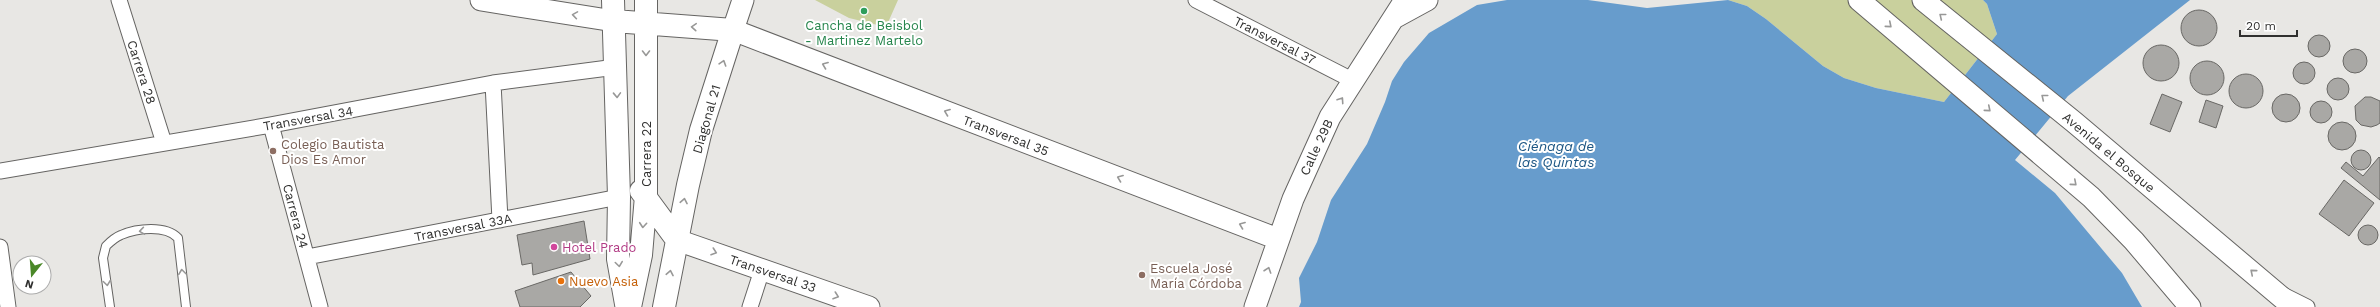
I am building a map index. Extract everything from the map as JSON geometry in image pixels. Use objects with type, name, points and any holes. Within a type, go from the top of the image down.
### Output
[{"type":"main road","points":[[482,0],[614,10],[646,24],[733,30]]},
{"type":"main road","name":"Carrera 22","points":[[630,307],[641,255],[646,196],[646,0]]},
{"type":"main road","name":"Diagonal 21","points":[[677,240],[701,130],[743,0]]},
{"type":"main road","name":"Calle 29B","points":[[1255,307],[1278,239],[1313,153],[1330,117],[1405,0]]},
{"type":"main road","points":[[1392,19],[1427,0]]},
{"type":"main road","points":[[1859,0],[2091,198],[2134,241],[2190,307]]},
{"type":"main road","name":"Avenida el Bosque","points":[[1923,0],[2074,122],[2276,291],[2293,307]]},
{"type":"main road","name":"Carrera 22","points":[[614,10],[620,197],[618,259],[626,307]]},
{"type":"main road","name":"Transversal 35","points":[[733,30],[1278,239]]},
{"type":"main road","points":[[619,165],[646,196],[677,240],[660,305]]},
{"type":"main road","name":"Transversal 33","points":[[677,240],[869,307]]},
{"type":"street","name":"Carrera 28","points":[[119,0],[164,143]]},
{"type":"street","name":"Transversal 37","points":[[1196,0],[1354,81]]},
{"type":"street","name":"Transversal 34","points":[[0,171],[271,125],[493,83],[616,67]]},
{"type":"street","points":[[493,83],[500,220]]},
{"type":"street","name":"Carrera 24","points":[[271,125],[320,307]]},
{"type":"street","name":"Transversal 33A","points":[[307,257],[620,197]]},
{"type":"street","points":[[0,247],[5,298]]},
{"type":"street","points":[[750,307],[762,270]]},
{"type":"street","points":[[2276,291],[2307,307]]},
{"type":"lane","points":[[110,307],[103,258],[106,246],[121,235],[160,228],[172,232],[178,238],[186,307]]},
{"type":"green space","name":"Cancha de Beisbol - Martinez Martelo","points":[[815,0],[898,0],[886,27],[849,18]]},
{"type":"green space","points":[[1728,0],[1983,0],[1987,4],[1997,34],[1944,102],[1876,88],[1844,78],[1823,66],[1766,19],[1747,6]]},
{"type":"water","name":"Ciénaga de las Quintas","points":[[1507,0],[1588,0],[1647,8],[1728,0],[1747,6],[1766,19],[1823,66],[1844,78],[1876,88],[1944,102],[1997,34],[1987,4],[1983,0],[2190,0],[2068,96],[2015,160],[2055,193],[2122,273],[2142,307],[1299,307],[1301,302],[1299,278],[1317,242],[1331,200],[1367,144],[1385,102],[1392,81],[1404,62],[1429,33],[1477,5]]},
{"type":"building","points":[[2199,10],[2209,13],[2214,18],[2217,28],[2214,38],[2209,43],[2199,46],[2189,43],[2184,38],[2181,28],[2184,18],[2189,13]]},
{"type":"building","points":[[2319,35],[2327,38],[2330,46],[2327,54],[2319,57],[2311,54],[2308,46],[2311,38]]},
{"type":"building","points":[[2165,45],[2174,50],[2178,56],[2178,70],[2174,76],[2165,81],[2157,81],[2148,76],[2144,70],[2143,59],[2148,50],[2154,46]]},
{"type":"building","points":[[2355,49],[2363,53],[2367,61],[2363,69],[2355,73],[2347,69],[2343,61],[2347,53]]},
{"type":"building","points":[[2207,61],[2219,66],[2224,78],[2219,90],[2207,95],[2195,90],[2190,78],[2195,66]]},
{"type":"building","points":[[2304,62],[2312,65],[2315,73],[2312,81],[2304,84],[2296,81],[2293,73],[2296,65]]},
{"type":"building","points":[[2243,74],[2249,74],[2253,75],[2260,81],[2263,91],[2262,98],[2256,105],[2249,108],[2243,108],[2239,107],[2232,101],[2229,94],[2229,88],[2230,84],[2236,77]]},
{"type":"building","points":[[2338,78],[2346,81],[2349,89],[2346,97],[2338,100],[2330,97],[2327,89],[2330,81]]},
{"type":"building","points":[[2162,94],[2182,102],[2170,132],[2150,124]]},
{"type":"building","points":[[2286,94],[2296,98],[2300,108],[2296,118],[2286,122],[2276,118],[2272,108],[2276,98]]},
{"type":"building","points":[[2365,97],[2371,97],[2380,101],[2380,123],[2371,127],[2361,125],[2356,120],[2355,106]]},
{"type":"building","points":[[2206,100],[2223,106],[2216,128],[2199,122]]},
{"type":"building","points":[[2321,101],[2329,104],[2332,112],[2329,120],[2321,123],[2313,120],[2310,112],[2313,104]]},
{"type":"building","points":[[2342,122],[2352,126],[2356,136],[2352,146],[2342,150],[2332,146],[2328,136],[2332,126]]},
{"type":"building","points":[[2361,150],[2368,153],[2371,160],[2368,167],[2361,170],[2354,167],[2351,160],[2354,153]]},
{"type":"building","points":[[2379,157],[2380,200],[2341,168],[2346,162],[2363,176]]},
{"type":"building","points":[[2344,180],[2374,203],[2349,236],[2319,214]]},
{"type":"building","name":"Hotel Prado","points":[[584,221],[590,259],[533,275],[532,263],[522,265],[517,235]]},
{"type":"building","points":[[2368,225],[2375,228],[2378,235],[2375,242],[2368,245],[2361,242],[2358,235],[2361,228]]},
{"type":"building","name":"Nuevo Asia","points":[[571,272],[591,296],[580,307],[520,307],[515,291]]},
{"type":"place","name":"Cancha de Beisbol - Martinez Martelo","points":[[864,11]]},
{"type":"place","name":"Colegio Bautista Dios Es Amor","points":[[273,151]]},
{"type":"place","name":"Hotel Prado","points":[[554,247]]},
{"type":"place","name":"Escuela José María Córdoba","points":[[1142,275]]},
{"type":"place","name":"Nuevo Asia","points":[[561,281]]}]
